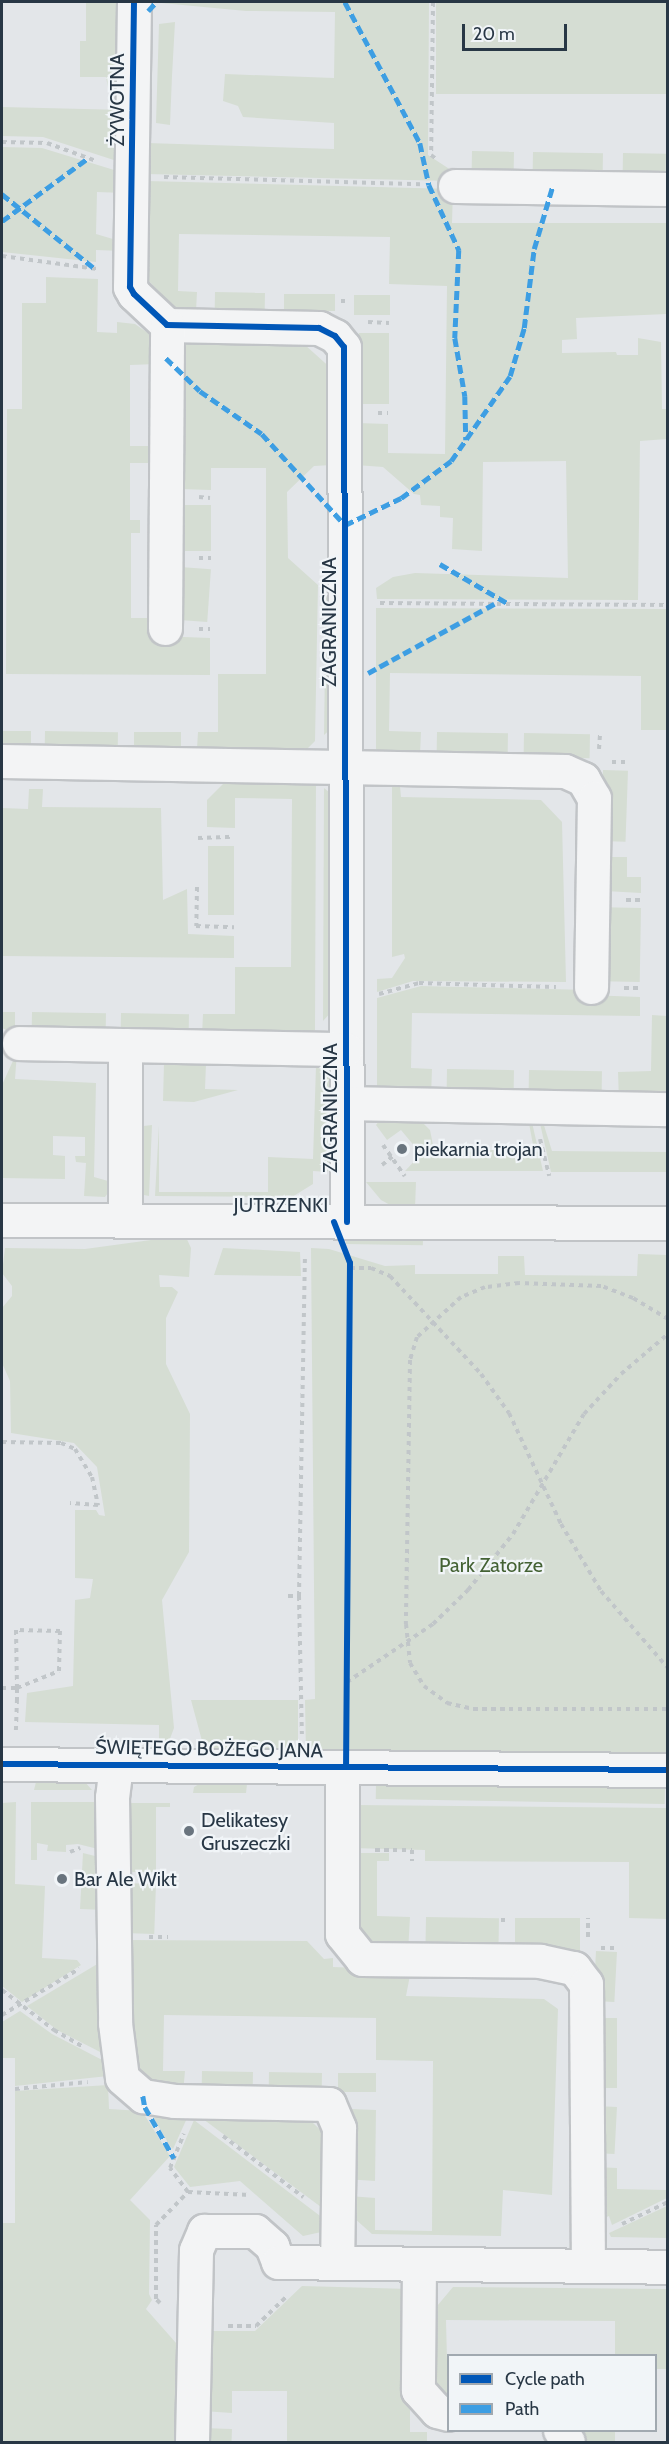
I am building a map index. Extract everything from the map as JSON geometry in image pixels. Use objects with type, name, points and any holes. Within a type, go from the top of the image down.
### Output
[{"type":"street","name":"ŻYWOTNA","points":[[133,186],[134,2]]},
{"type":"street","points":[[133,186],[130,287],[167,325],[165,628]]},
{"type":"street","points":[[455,186],[668,189]]},
{"type":"street","name":"ZAGRANICZNA","points":[[167,325],[319,328],[335,336],[344,347],[347,1222]]},
{"type":"street","points":[[2,761],[555,768],[582,779],[594,798],[591,987]]},
{"type":"street","points":[[19,1043],[346,1049]]},
{"type":"street","points":[[124,1221],[125,1045]]},
{"type":"street","points":[[347,1103],[668,1109]]},
{"type":"street","name":"JUTRZENKI","points":[[2,1220],[668,1223]]},
{"type":"street","name":"ŚWIĘTEGO BOŻEGO JANA","points":[[2,1764],[668,1770]]},
{"type":"street","points":[[116,1765],[112,1797],[115,1946],[121,2073],[143,2097],[174,2101],[329,2104],[339,2128],[337,2263]]},
{"type":"street","points":[[342,1767],[342,1934],[362,1959],[540,1961],[574,1968],[586,1984],[588,2253]]},
{"type":"street","points":[[192,2442],[196,2250],[204,2230],[255,2231],[272,2246],[278,2262],[419,2264],[588,2253],[668,2267]]},
{"type":"street","points":[[419,2264],[418,2390],[437,2411],[447,2414]]},
{"type":"path","points":[[2,142],[47,143],[133,186],[455,186],[459,172],[431,155],[433,2]]},
{"type":"path","points":[[2,256],[94,268]]},
{"type":"path","points":[[355,321],[389,323]]},
{"type":"path","points":[[370,603],[668,605]]},
{"type":"path","points":[[198,838],[234,837]]},
{"type":"path","points":[[197,887],[196,926],[234,927]]},
{"type":"path","points":[[371,997],[419,983],[591,987]]},
{"type":"path","points":[[380,1141],[405,1176]]},
{"type":"path","points":[[302,1747],[299,1596],[305,1244]]},
{"type":"path","points":[[350,1268],[383,1272],[432,1321],[496,1395],[601,1591],[668,1668]]},
{"type":"path","points":[[668,1319],[633,1298],[601,1286],[519,1283],[472,1292],[450,1304],[432,1321],[410,1351],[407,1642],[410,1663],[424,1686],[434,1695],[460,1707],[668,1709]]},
{"type":"path","points":[[347,1682],[439,1618],[484,1572],[593,1402],[668,1334]]},
{"type":"path","points":[[2,1442],[61,1443],[75,1449],[92,1478],[98,1505],[70,1503]]},
{"type":"path","points":[[288,1596],[299,1596]]},
{"type":"path","points":[[2,1688],[17,1688],[59,1671],[60,1631],[15,1630],[17,1688],[16,1735]]},
{"type":"path","points":[[342,1850],[412,1850],[412,1861]]},
{"type":"path","points":[[2,2015],[115,1946]]},
{"type":"path","points":[[2,1990],[54,2030],[121,2073]]},
{"type":"path","points":[[15,2089],[121,2073]]},
{"type":"path","points":[[222,2135],[336,2221]]},
{"type":"path","points":[[588,2253],[668,2202]]},
{"type":"green space","points":[[86,2],[125,2],[117,84],[112,88],[108,88],[106,77],[80,77],[80,41],[86,41]]},
{"type":"green space","points":[[151,2],[429,2],[428,155],[454,172],[454,181],[146,174],[147,143],[334,149],[334,123],[243,117],[238,106],[223,101],[225,74],[334,78],[335,12],[246,11]]},
{"type":"green space","points":[[436,2],[667,2],[667,94],[436,94]]},
{"type":"green space","points":[[175,22],[170,125],[156,123],[159,24]]},
{"type":"green space","points":[[2,107],[125,110],[123,163],[43,137],[2,136]]},
{"type":"green space","points":[[2,147],[42,148],[124,173],[125,193],[97,192],[96,234],[123,242],[122,251],[96,250],[96,262],[2,252]]},
{"type":"green space","points":[[472,151],[514,152],[513,181],[471,180]]},
{"type":"green space","points":[[533,152],[603,153],[602,182],[532,181]]},
{"type":"green space","points":[[623,153],[666,154],[666,182],[623,181]]},
{"type":"green space","points":[[146,181],[453,189],[452,223],[667,223],[666,314],[576,318],[577,339],[562,340],[562,353],[616,352],[617,355],[638,355],[638,338],[661,342],[662,409],[667,409],[667,439],[640,441],[638,600],[377,599],[376,588],[393,577],[415,573],[568,578],[566,461],[483,462],[482,551],[452,549],[453,518],[440,517],[440,506],[421,505],[420,495],[414,494],[383,467],[356,465],[357,423],[388,424],[388,453],[445,454],[447,286],[389,284],[390,237],[179,234],[178,291],[197,292],[196,311],[177,311],[145,277]]},
{"type":"green space","points":[[46,277],[98,279],[97,332],[117,333],[117,322],[135,324],[158,340],[157,364],[130,365],[130,446],[157,446],[157,463],[130,463],[130,520],[140,520],[140,533],[131,533],[131,618],[157,618],[158,636],[210,638],[210,675],[6,674],[7,409],[22,409],[22,303],[46,303]]},
{"type":"green space","points":[[215,292],[265,293],[265,311],[215,310]]},
{"type":"green space","points":[[284,294],[335,294],[335,311],[284,311]]},
{"type":"green space","points":[[354,295],[390,295],[390,315],[354,315]]},
{"type":"green space","points":[[359,333],[389,333],[389,404],[359,404]]},
{"type":"green space","points":[[181,336],[295,336],[334,371],[332,465],[314,466],[287,492],[288,558],[318,585],[315,741],[305,751],[197,749],[198,732],[218,732],[218,674],[266,674],[266,468],[211,468],[211,490],[180,489]]},
{"type":"green space","points":[[180,505],[211,505],[211,551],[180,551]]},
{"type":"green space","points":[[180,567],[211,569],[207,622],[176,620]]},
{"type":"green space","points":[[326,594],[334,601],[333,727],[324,735]]},
{"type":"green space","points":[[376,608],[667,609],[667,730],[641,730],[641,676],[390,673],[389,731],[421,732],[420,754],[384,756],[376,749]]},
{"type":"green space","points":[[2,731],[31,731],[31,746],[2,749]]},
{"type":"green space","points":[[45,731],[118,732],[118,749],[45,748]]},
{"type":"green space","points":[[134,732],[181,732],[181,747],[134,747]]},
{"type":"green space","points":[[437,732],[508,733],[508,757],[437,756]]},
{"type":"green space","points":[[524,733],[590,734],[590,758],[524,757]]},
{"type":"green space","points":[[239,768],[316,779],[315,1030],[307,1038],[202,1035],[203,1014],[235,1014],[235,967],[291,967],[292,799],[235,798],[235,828],[207,827],[207,800]]},
{"type":"green space","points":[[603,770],[628,771],[626,842],[601,841]]},
{"type":"green space","points":[[392,774],[399,775],[401,797],[541,800],[562,822],[566,982],[413,981],[377,992],[377,979],[392,978],[405,958],[404,954],[392,957]]},
{"type":"green space","points":[[324,788],[335,797],[332,1011],[323,1021]]},
{"type":"green space","points":[[29,789],[43,789],[42,807],[161,808],[163,900],[187,889],[188,934],[234,936],[234,958],[2,956],[2,808],[28,809]]},
{"type":"green space","points":[[208,846],[234,846],[234,915],[208,915]]},
{"type":"green space","points":[[604,857],[627,857],[627,877],[641,877],[641,893],[605,891]]},
{"type":"green space","points":[[604,907],[641,908],[640,982],[603,981]]},
{"type":"green space","points":[[421,986],[588,990],[588,995],[640,997],[640,1016],[412,1013],[411,1068],[432,1069],[431,1096],[377,1092],[377,998]]},
{"type":"green space","points":[[2,1012],[15,1012],[15,1034],[2,1028]]},
{"type":"green space","points":[[32,1012],[106,1013],[106,1033],[32,1032]]},
{"type":"green space","points":[[121,1013],[189,1014],[189,1035],[121,1034]]},
{"type":"green space","points":[[652,1015],[667,1016],[667,1102],[619,1101],[618,1072],[651,1071]]},
{"type":"green space","points":[[17,1052],[15,1079],[96,1083],[94,1177],[115,1183],[105,1197],[84,1196],[86,1163],[76,1162],[75,1156],[85,1156],[85,1137],[53,1136],[53,1155],[65,1156],[65,1179],[2,1178],[2,1085]]},
{"type":"green space","points":[[254,1054],[308,1054],[332,1076],[330,1168],[327,1172],[313,1171],[313,1184],[292,1197],[155,1196],[159,1125],[159,1192],[268,1192],[268,1157],[313,1159],[316,1066],[254,1065]]},
{"type":"green space","points":[[164,1063],[206,1064],[205,1089],[238,1090],[194,1102],[163,1101]]},
{"type":"green space","points":[[447,1069],[514,1070],[514,1097],[447,1096]]},
{"type":"green space","points":[[529,1070],[602,1071],[601,1101],[528,1100]]},
{"type":"green space","points":[[382,1117],[418,1118],[430,1130],[434,1150],[534,1150],[528,1118],[531,1118],[543,1171],[405,1171],[421,1154],[401,1130],[387,1140],[376,1125]]},
{"type":"green space","points":[[539,1119],[542,1119],[552,1151],[667,1152],[667,1172],[551,1172]]},
{"type":"green space","points":[[152,1125],[149,1196],[144,1195],[133,1185],[135,1127]]},
{"type":"green space","points":[[366,1182],[416,1182],[415,1208],[392,1206],[381,1200]]},
{"type":"green space","points":[[184,1233],[191,1248],[189,1277],[159,1275],[160,1287],[172,1287],[178,1292],[166,1318],[166,1364],[190,1414],[189,1552],[162,1600],[174,1728],[165,1752],[159,1752],[159,1725],[25,1722],[27,1693],[73,1686],[75,1600],[90,1598],[93,1579],[75,1578],[75,1510],[96,1510],[99,1515],[105,1516],[97,1467],[74,1443],[11,1433],[10,1381],[2,1363],[2,1308],[12,1296],[12,1286],[2,1273],[5,1248],[85,1249],[151,1240],[157,1234]]},
{"type":"green space","points":[[346,1237],[423,1238],[423,1245],[346,1244]]},
{"type":"green space","points":[[223,1248],[300,1252],[301,1276],[214,1275]]},
{"type":"green space","name":"Park Zatorze","points":[[311,1248],[329,1249],[385,1266],[415,1265],[415,1274],[498,1274],[498,1256],[524,1256],[525,1275],[637,1276],[638,1254],[667,1255],[667,1758],[306,1753],[305,1700],[315,1699]]},
{"type":"green space","points":[[191,1700],[298,1700],[298,1740],[291,1741],[290,1754],[205,1752]]},
{"type":"green space","points":[[84,1781],[92,1790],[34,1790],[36,1782]]},
{"type":"green space","points":[[201,1783],[247,1784],[246,1793],[193,1793],[194,1787]]},
{"type":"green space","points":[[376,1784],[665,1789],[665,1804],[376,1799]]},
{"type":"green space","points":[[16,1802],[15,1884],[45,1886],[42,1958],[77,1960],[81,1965],[22,2002],[2,1986],[2,1803]]},
{"type":"green space","points":[[31,1802],[106,1802],[106,1851],[78,1844],[66,1845],[66,1852],[47,1851],[48,1845],[37,1843],[37,1860],[31,1860]]},
{"type":"green space","points":[[124,1803],[170,1803],[170,1807],[156,1807],[156,1872],[124,1872]]},
{"type":"green space","points":[[356,1805],[667,1808],[667,1919],[629,1918],[629,1862],[425,1861],[425,1850],[351,1848]]},
{"type":"green space","points":[[83,1853],[107,1859],[106,1910],[80,1909]]},
{"type":"green space","points":[[350,1853],[389,1853],[389,1861],[377,1861],[377,1916],[410,1917],[408,1952],[376,1952],[356,1933]]},
{"type":"green space","points":[[125,1883],[156,1884],[154,1934],[123,1933]]},
{"type":"green space","points":[[426,1917],[499,1918],[498,1954],[425,1953]]},
{"type":"green space","points":[[515,1918],[580,1918],[580,1953],[515,1953]]},
{"type":"green space","points":[[124,1940],[307,1941],[324,1959],[333,1958],[333,1967],[411,1970],[406,1996],[544,1999],[558,2009],[552,2195],[503,2190],[501,2236],[372,2234],[344,2209],[349,2196],[375,2198],[375,2230],[432,2231],[433,2061],[376,2060],[376,2018],[164,2015],[163,2071],[185,2071],[183,2093],[165,2093],[125,2058]]},
{"type":"green space","points":[[596,1951],[617,1952],[614,2002],[593,2001]]},
{"type":"green space","points":[[109,1957],[108,2056],[57,2030],[27,2006]]},
{"type":"green space","points":[[20,2011],[52,2034],[108,2063],[108,2076],[15,2086],[15,2058],[2,2058],[2,2022]]},
{"type":"green space","points":[[596,2018],[617,2018],[617,2088],[596,2088]]},
{"type":"green space","points":[[202,2071],[253,2072],[253,2093],[202,2092]]},
{"type":"green space","points":[[269,2072],[322,2073],[322,2093],[269,2092]]},
{"type":"green space","points":[[338,2073],[376,2073],[376,2092],[338,2092]]},
{"type":"green space","points":[[108,2085],[109,2109],[142,2111],[170,2156],[130,2200],[150,2220],[149,2294],[152,2300],[146,2309],[184,2352],[183,2442],[2,2442],[2,2223],[15,2223],[15,2091]]},
{"type":"green space","points":[[596,2106],[617,2107],[615,2154],[594,2153]]},
{"type":"green space","points":[[351,2109],[376,2110],[375,2181],[345,2179],[347,2112]]},
{"type":"green space","points":[[149,2110],[188,2116],[173,2149],[170,2146]]},
{"type":"green space","points":[[191,2110],[299,2110],[328,2137],[329,2213]]},
{"type":"green space","points":[[194,2120],[332,2225],[326,2231],[303,2236],[240,2181],[190,2187],[174,2167]]},
{"type":"green space","points":[[596,2167],[617,2168],[617,2189],[667,2190],[667,2198],[612,2225],[609,2216],[600,2220]]},
{"type":"green space","points":[[667,2206],[667,2238],[611,2237],[609,2233]]},
{"type":"green space","points":[[302,2286],[410,2289],[410,2432],[427,2432],[427,2442],[287,2442],[287,2391],[232,2391],[232,2413],[203,2411],[201,2331],[255,2331]]},
{"type":"green space","points":[[453,2287],[667,2289],[667,2369],[657,2369],[657,2354],[615,2354],[615,2321],[446,2320],[447,2400],[427,2381],[427,2318]]},
{"type":"green space","points":[[202,2428],[232,2429],[232,2442],[202,2442]]},
{"type":"green space","points":[[580,2432],[615,2432],[615,2442],[580,2442]]},
{"type":"marked path","points":[[148,11],[156,2]]},
{"type":"marked path","points":[[345,2],[420,143],[429,185],[459,250],[455,338],[465,396],[466,440]]},
{"type":"marked path","points":[[2,221],[88,158]]},
{"type":"marked path","points":[[166,358],[200,391],[262,434],[345,525],[401,498],[451,461],[510,376],[524,328],[534,249],[552,188]]},
{"type":"marked path","points":[[2,194],[94,268]]},
{"type":"marked path","points":[[440,564],[509,604]]},
{"type":"marked path","points":[[368,673],[494,604]]},
{"type":"marked path","points":[[143,2096],[145,2107],[174,2158]]},
{"type":"cycle path","points":[[134,2],[130,287],[134,294],[167,325],[319,328],[335,336],[344,347],[347,1222]]},
{"type":"cycle path","points":[[334,1222],[350,1263],[346,1767]]},
{"type":"cycle path","points":[[2,1764],[668,1770]]},
{"type":"place","name":"piekarnia trojan","points":[[402,1149]]},
{"type":"place","name":"Delikatesy Gruszeczki","points":[[189,1831]]},
{"type":"place","name":"Bar Ale Wikt","points":[[62,1879]]}]
